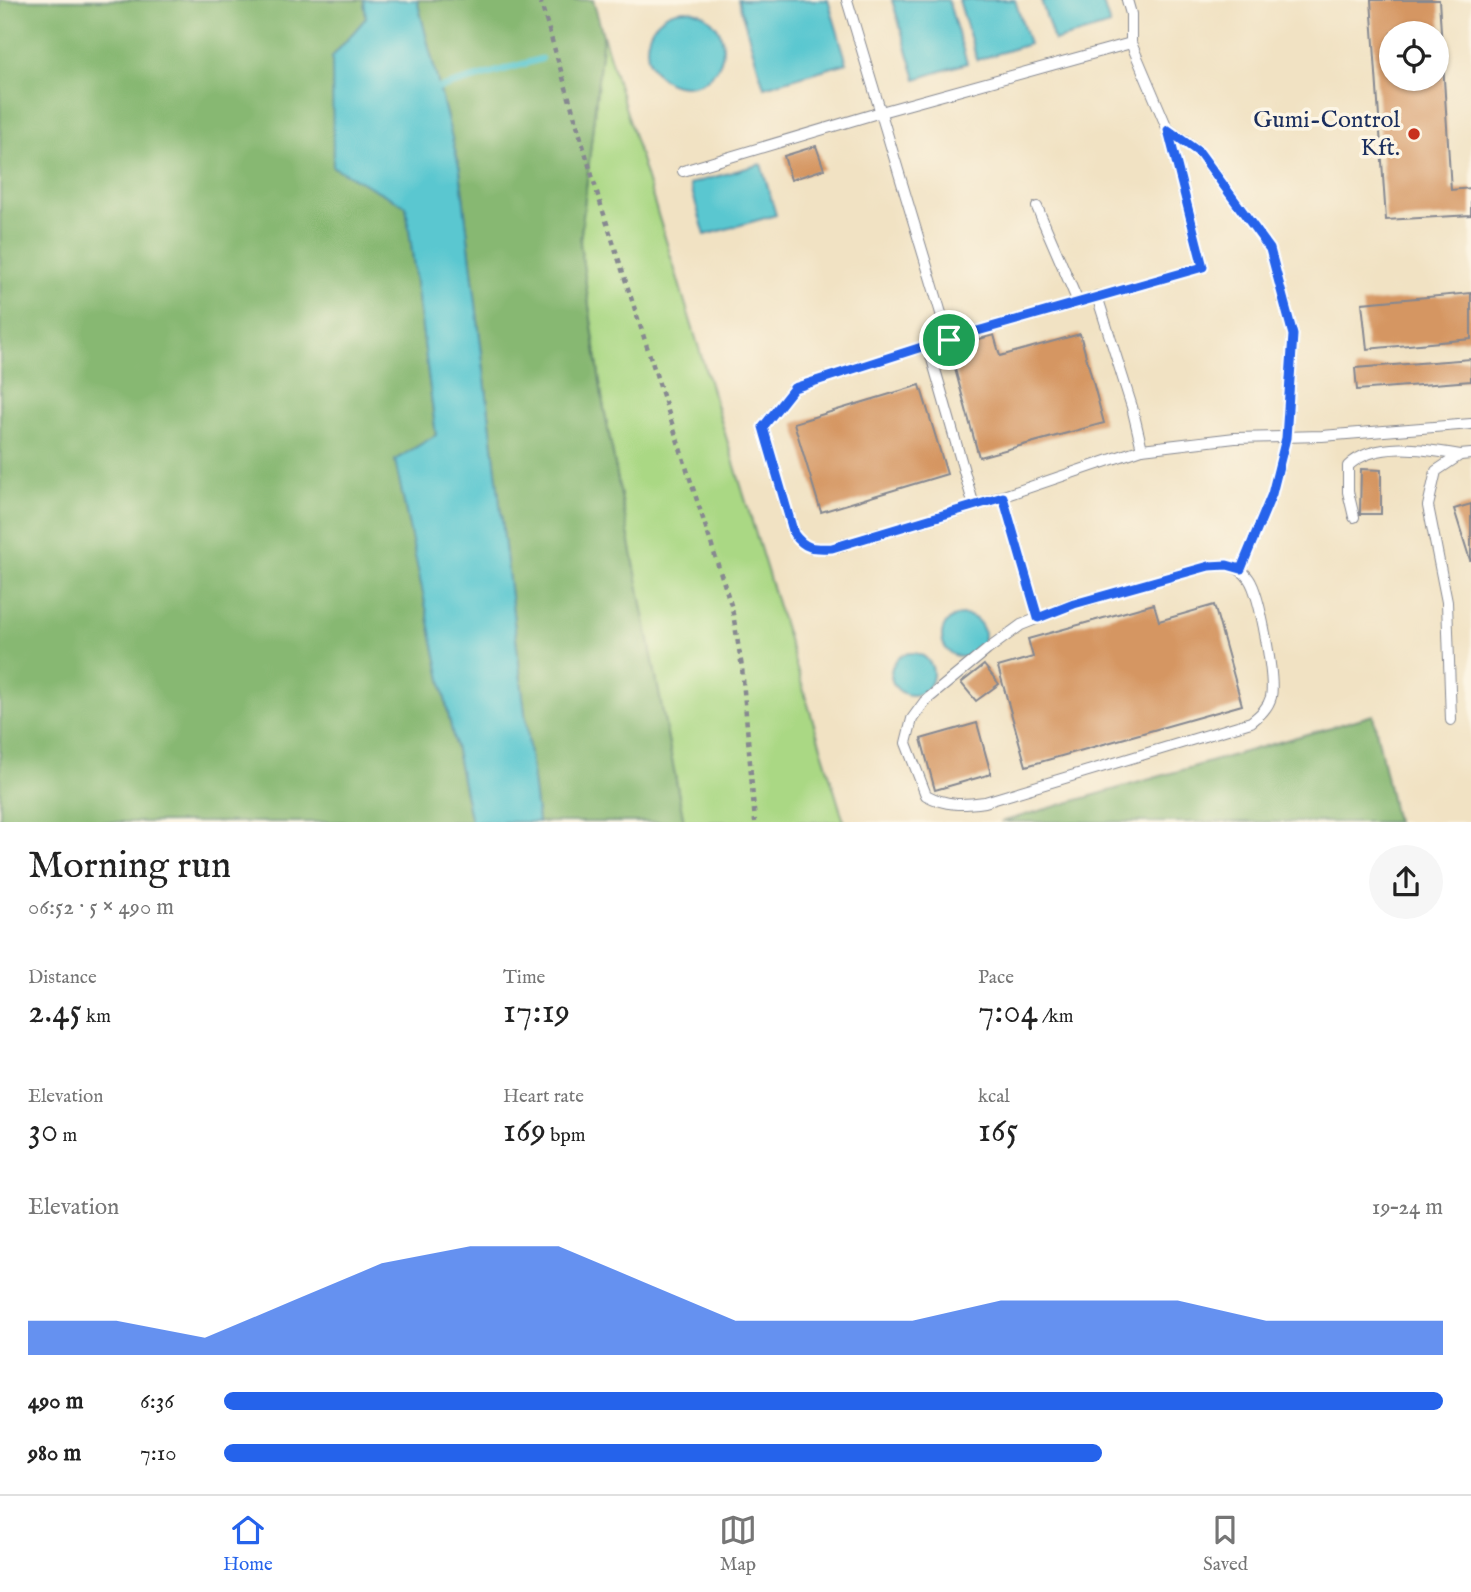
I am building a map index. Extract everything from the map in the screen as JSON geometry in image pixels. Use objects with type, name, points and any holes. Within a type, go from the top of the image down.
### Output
[{"type":"lane","points":[[846,0],[949,340]]},
{"type":"lane","points":[[1126,0],[1131,15],[1130,43],[1168,130],[1203,267],[928,345],[794,388],[763,427],[765,443],[794,534],[810,549],[832,548],[1003,497],[1142,449],[1235,438],[1286,438],[1471,424]]},
{"type":"lane","points":[[683,171],[881,112],[1130,43]]},
{"type":"lane","points":[[1168,130],[1200,153],[1270,249],[1293,335],[1286,438],[1272,494],[1241,569]]},
{"type":"lane","points":[[1037,207],[1078,302]]},
{"type":"lane","points":[[1097,296],[1132,407],[1142,449]]},
{"type":"lane","points":[[928,345],[974,506]]},
{"type":"lane","points":[[1354,517],[1348,492],[1348,466],[1358,456],[1373,451],[1471,454]]},
{"type":"lane","points":[[1451,720],[1447,602],[1428,506],[1436,471],[1460,455]]},
{"type":"lane","points":[[1003,497],[1038,618]]},
{"type":"lane","points":[[1227,565],[1241,569],[1251,581],[1273,670],[1270,698],[1263,713],[1251,722],[985,802],[961,805],[938,801],[926,795],[905,743],[912,719],[925,701],[1021,625],[1074,604],[1209,566],[1227,565]]},
{"type":"path","points":[[540,0],[599,199],[732,608],[741,667],[755,822]]},
{"type":"green space","points":[[0,0],[364,0],[366,18],[332,57],[406,206],[436,435],[395,460],[471,822],[0,822]]},
{"type":"green space","points":[[417,0],[593,0],[603,35],[580,243],[603,403],[684,822],[538,822],[460,170]]},
{"type":"green space","points":[[603,35],[844,822],[684,822],[603,403],[580,243]]},
{"type":"green space","points":[[1373,715],[1396,822],[1001,822]]},
{"type":"water","points":[[364,0],[417,0],[460,170],[538,822],[471,822],[395,460],[436,435],[406,206],[333,167],[332,57],[366,18]]},
{"type":"water","points":[[738,0],[828,0],[847,63],[764,87]]},
{"type":"water","points":[[892,0],[948,0],[967,63],[916,79]]},
{"type":"water","points":[[959,0],[1015,0],[1029,44],[977,60]]},
{"type":"water","points":[[1041,0],[1102,0],[1110,25],[1054,41]]},
{"type":"water","points":[[685,10],[700,13],[712,21],[720,33],[723,48],[720,63],[712,75],[700,83],[685,86],[670,83],[658,75],[650,63],[647,48],[650,33],[658,21],[670,13]]},
{"type":"water","points":[[761,164],[776,215],[705,235],[690,184]]},
{"type":"water","points":[[963,615],[978,621],[984,636],[978,651],[963,657],[948,651],[942,636],[948,621]]},
{"type":"water","points":[[912,653],[927,659],[933,674],[927,689],[912,695],[897,689],[891,674],[897,659]]},
{"type":"building","name":"Gumi-Control Kft.","points":[[1371,0],[1439,0],[1440,21],[1379,21],[1379,91],[1445,91],[1451,190],[1471,188],[1471,215],[1386,220]]},
{"type":"building","points":[[816,146],[824,169],[791,180],[784,156]]},
{"type":"building","points":[[1471,293],[1471,339],[1367,349],[1362,303]]},
{"type":"building","points":[[1080,334],[1104,423],[979,457],[949,347],[994,335],[1000,356]]},
{"type":"building","points":[[1471,359],[1471,381],[1357,390],[1355,368]]},
{"type":"building","points":[[920,385],[947,474],[821,512],[794,423]]},
{"type":"building","points":[[1361,469],[1381,470],[1381,514],[1360,514]]},
{"type":"building","points":[[1471,504],[1471,560],[1470,560],[1454,509]]},
{"type":"building","points":[[1154,604],[1159,621],[1214,605],[1242,705],[1026,766],[998,667],[1033,657],[1028,639]]},
{"type":"building","points":[[984,665],[999,684],[976,701],[961,683]]},
{"type":"building","points":[[977,723],[991,774],[935,790],[921,739]]},
{"type":"waterway","points":[[440,88],[541,59]]},
{"type":"place","name":"Gumi-Control Kft.","points":[[1414,134]]},
{"type":"route","points":[[1168,130],[1200,153],[1270,249],[1293,335],[1286,438],[1272,494],[1241,569],[1227,565],[1209,566],[1074,604],[1038,618],[1003,497],[832,548],[810,549],[802,544],[794,534],[765,443],[763,427],[774,410],[794,388],[949,340],[1203,267],[1168,130]]}]
